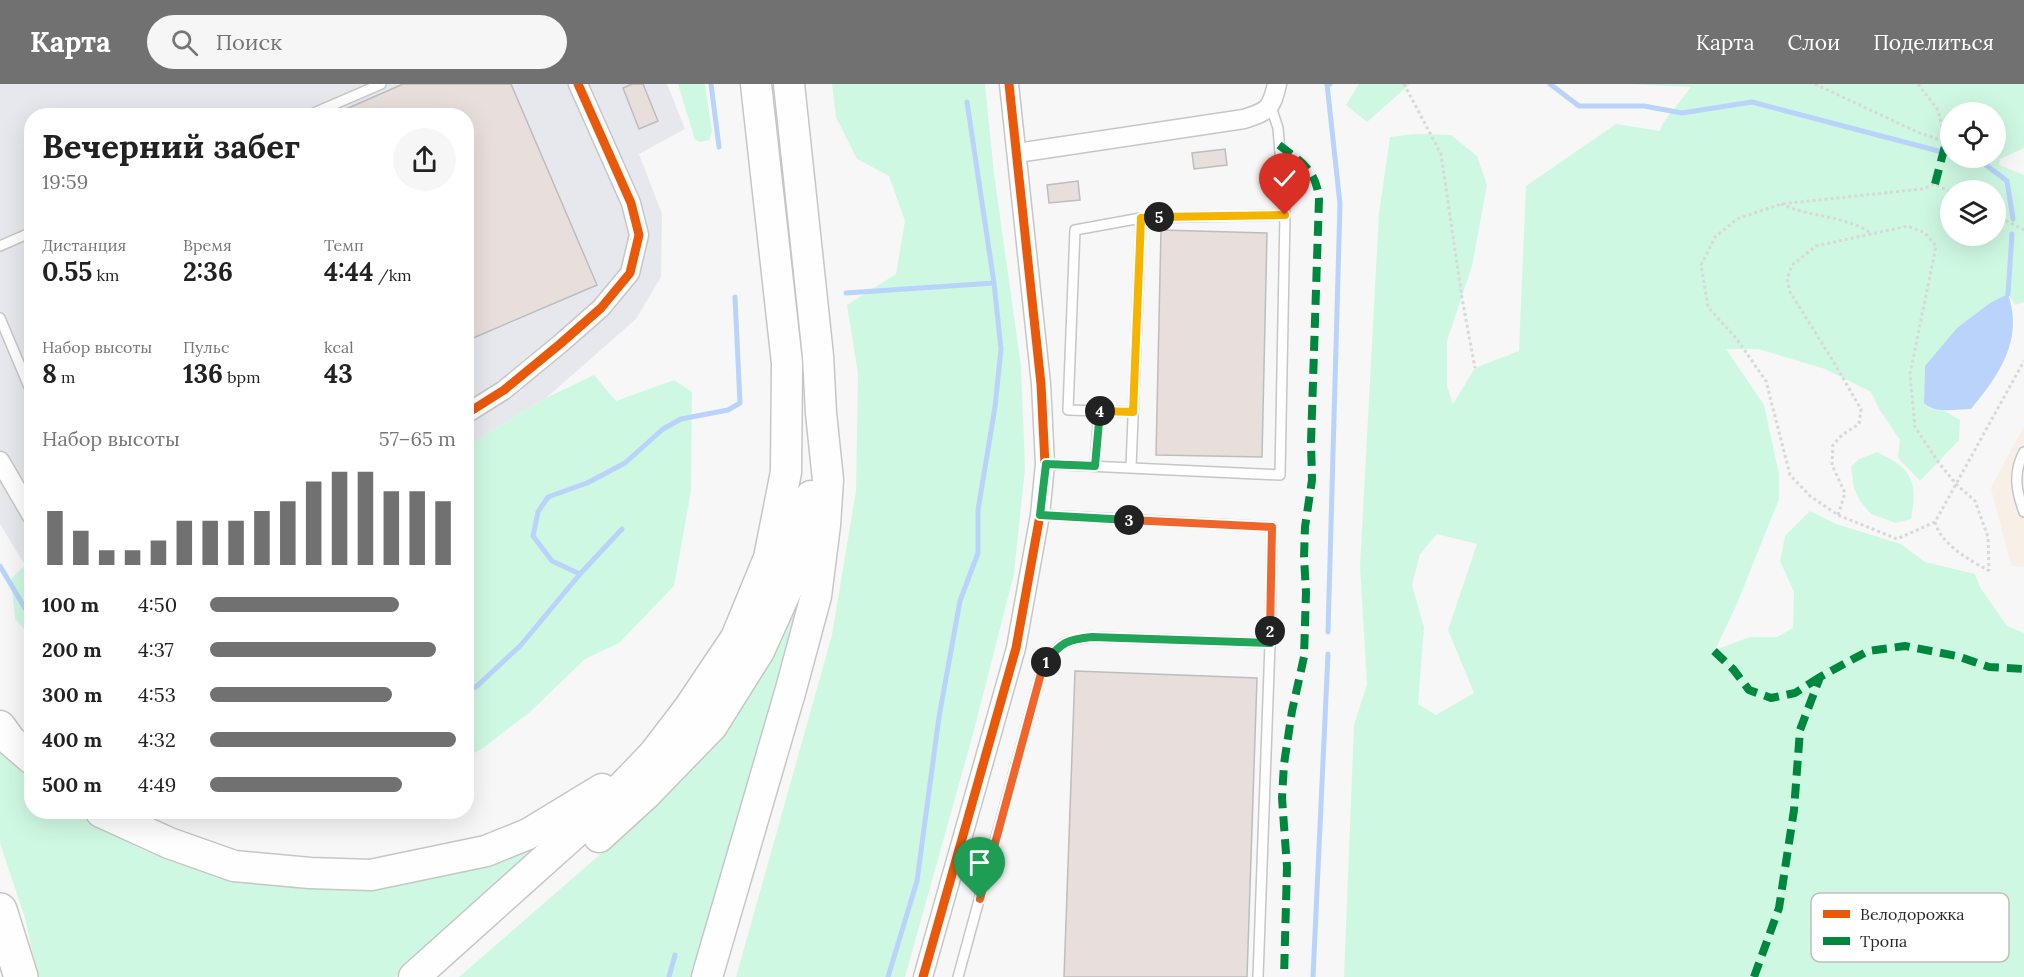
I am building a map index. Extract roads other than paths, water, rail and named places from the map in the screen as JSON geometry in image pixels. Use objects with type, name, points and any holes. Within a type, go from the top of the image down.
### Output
[{"type":"highway","points":[[0,910],[21,977]]},
{"type":"main road","points":[[414,977],[598,812],[653,755],[689,708],[736,638],[769,558],[786,472],[787,363],[756,84]]},
{"type":"main road","points":[[707,977],[792,689],[816,597],[828,480],[818,356],[789,84]]},
{"type":"main road","points":[[438,977],[645,795],[712,726],[759,651],[792,578],[810,507],[821,413]]},
{"type":"main road","points":[[0,726],[11,741],[24,752]]},
{"type":"main road","points":[[116,819],[169,843],[234,866],[310,873],[371,875],[486,851],[528,834],[575,807],[653,755]]},
{"type":"street","points":[[474,409],[504,390],[602,308],[630,273],[639,235],[631,203],[578,84]]},
{"type":"street","points":[[923,977],[1016,648],[1040,515],[1046,464],[1041,384],[1009,84]]},
{"type":"street","points":[[1017,153],[1244,119],[1265,112],[1270,107],[1277,84]]},
{"type":"street","points":[[0,461],[24,502]]},
{"type":"lane","points":[[326,108],[381,84]]},
{"type":"lane","points":[[1046,464],[1280,475],[1285,215],[1278,128],[1270,107]]},
{"type":"lane","points":[[1133,412],[1068,410],[1075,230],[1141,218],[1285,215]]},
{"type":"lane","points":[[1131,467],[1141,218]]},
{"type":"lane","points":[[0,246],[24,236]]},
{"type":"lane","points":[[0,318],[24,375]]},
{"type":"lane","points":[[1095,466],[1099,411]]},
{"type":"lane","points":[[2024,452],[2018,462],[2016,491],[2024,512]]},
{"type":"lane","points":[[1040,515],[1272,527],[1258,977]]},
{"type":"lane","points":[[958,977],[1043,666],[1056,648],[1071,639],[1092,637],[1270,643]]},
{"type":"water","points":[[2008,294],[2013,327],[2011,342],[1991,383],[1971,409],[1946,410],[1933,409],[1928,406],[1924,403],[1925,366],[1957,328],[1990,303]]},
{"type":"waterway","points":[[711,84],[719,147]]},
{"type":"waterway","points":[[1328,632],[1340,204],[1327,84],[1330,84]]},
{"type":"waterway","points":[[1550,84],[1579,106],[1644,106],[1682,113],[1752,102],[1940,151]]},
{"type":"waterway","points":[[888,977],[917,881],[939,717],[960,601],[978,553],[978,510],[995,407],[1001,349],[994,283],[967,102]]},
{"type":"waterway","points":[[1990,168],[2007,181],[2013,219]]},
{"type":"waterway","points":[[2008,294],[2012,234]]},
{"type":"waterway","points":[[846,293],[994,283]]},
{"type":"waterway","points":[[474,688],[521,645],[580,574],[552,561],[533,536],[538,512],[548,497],[587,483],[625,463],[663,429],[681,419],[728,410],[740,403],[735,297]]},
{"type":"waterway","points":[[580,574],[622,529]]},
{"type":"waterway","points":[[0,566],[24,606]]},
{"type":"waterway","points":[[1313,977],[1328,654]]},
{"type":"waterway","points":[[669,977],[675,955]]}]
